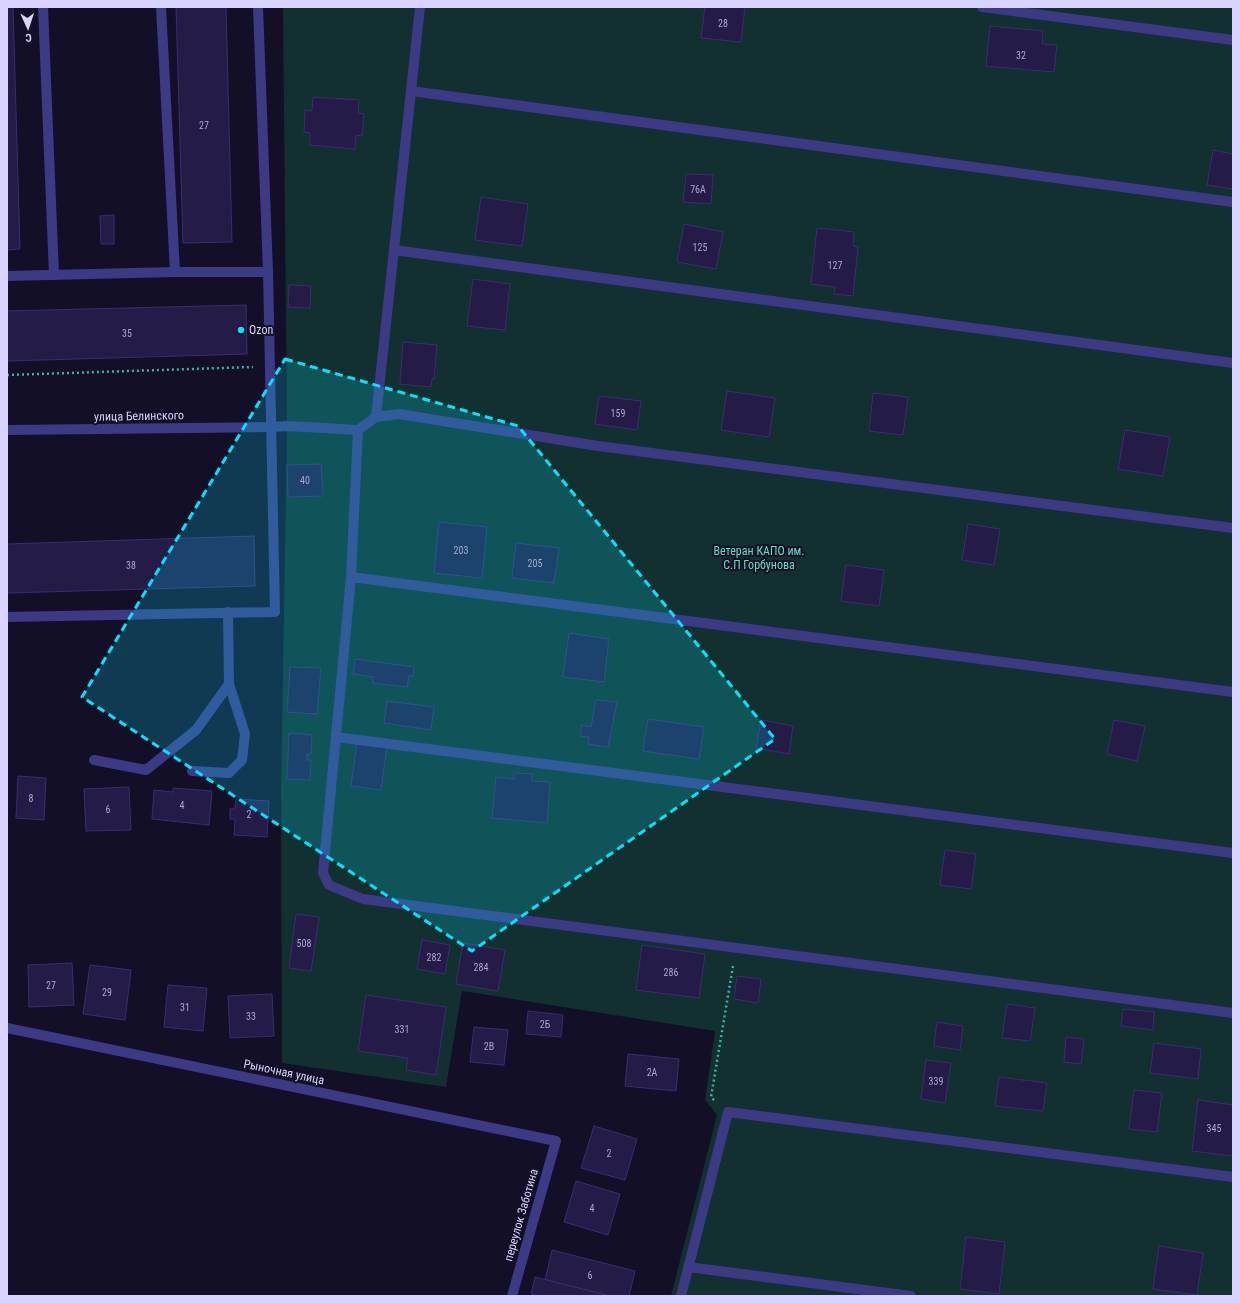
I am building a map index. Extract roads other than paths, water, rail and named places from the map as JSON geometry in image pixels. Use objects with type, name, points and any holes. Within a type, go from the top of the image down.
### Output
[{"type":"street","points":[[43,7],[54,275]]},
{"type":"street","points":[[161,7],[175,272]]},
{"type":"street","points":[[7,617],[275,612],[268,272],[258,7]]},
{"type":"street","points":[[376,417],[420,7]]},
{"type":"street","points":[[982,7],[1233,40]]},
{"type":"street","points":[[410,91],[1233,202]]},
{"type":"street","points":[[394,250],[1233,363]]},
{"type":"street","points":[[7,276],[175,272],[268,272]]},
{"type":"street","points":[[1233,528],[598,446],[399,414],[376,417],[358,430],[351,577],[323,873],[329,885],[363,900],[1233,1013]]},
{"type":"street","name":"улица Белинского","points":[[7,430],[287,426],[358,430]]},
{"type":"street","points":[[351,577],[1233,692]]},
{"type":"street","points":[[192,771],[229,773],[242,760],[245,734],[229,684],[228,612]]},
{"type":"street","points":[[94,760],[146,770],[196,730],[229,684]]},
{"type":"street","points":[[336,737],[1233,853]]},
{"type":"street","name":"Рыночная улица","points":[[7,1028],[556,1141]]},
{"type":"street","points":[[681,1296],[728,1112],[1233,1177]]},
{"type":"street","name":"переулок Заботина","points":[[512,1296],[556,1141]]},
{"type":"street","points":[[688,1267],[911,1296]]},
{"type":"place","name":"Ozon","points":[[241,330]]},
{"type":"park label","name":"Ветеран КАПО им. С.П Горбунова","points":[[759,558]]}]
